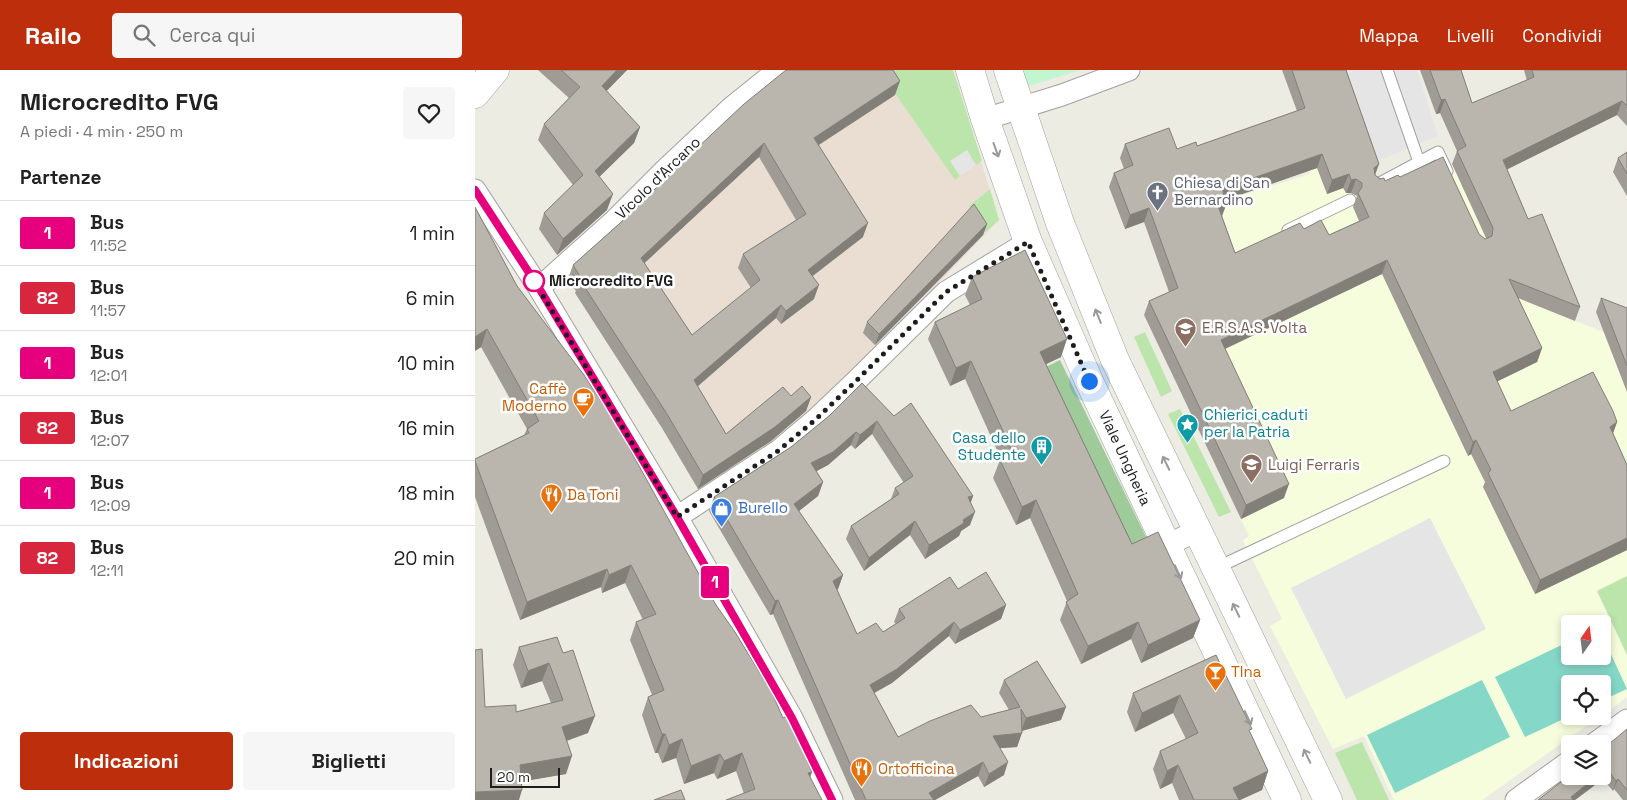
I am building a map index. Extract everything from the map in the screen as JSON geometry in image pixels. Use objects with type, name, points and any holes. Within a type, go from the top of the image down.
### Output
[{"type":"street","points":[[475,94],[495,70]]},
{"type":"street","name":"Vicolo d'Arcano","points":[[539,288],[615,220],[731,108],[778,70]]},
{"type":"street","name":"Viale Ungheria","points":[[970,70],[985,120],[1028,242],[1089,381],[1287,800]]},
{"type":"street","points":[[1007,70],[1060,223],[1115,360],[1328,800]]},
{"type":"street","points":[[985,120],[1129,70]]},
{"type":"street","points":[[479,199],[539,288],[677,517],[792,718],[832,800]]},
{"type":"street","points":[[677,517],[778,451],[815,420],[946,292],[1028,242]]},
{"type":"street","points":[[1166,546],[1198,530]]},
{"type":"street","points":[[1606,735],[1627,720]]},
{"type":"street","points":[[1515,800],[1561,767]]},
{"type":"lane","points":[[1387,70],[1419,162]]},
{"type":"lane","points":[[1377,185],[1438,152],[1450,177]]},
{"type":"lane","points":[[1274,236],[1349,200]]},
{"type":"lane","points":[[1216,568],[1445,461]]},
{"type":"shaded area","points":[[953,70],[999,220],[799,425],[701,494],[662,428],[564,274],[710,139]]},
{"type":"shaded area","points":[[1019,70],[1081,70],[1025,87]]},
{"type":"shaded area","points":[[1345,70],[1417,70],[1438,136],[1375,162]]},
{"type":"shaded area","points":[[967,150],[976,165],[960,176],[950,161]]},
{"type":"shaded area","points":[[1314,161],[1344,188],[1432,174],[1463,164],[1531,303],[1611,335],[1627,338],[1627,697],[1611,709],[1611,675],[1561,675],[1561,725],[1587,725],[1573,735],[1561,735],[1561,744],[1482,800],[1394,800],[1364,736],[1333,749],[1270,626],[1282,619],[1243,540],[1249,536],[1144,315],[1173,301],[1217,203],[1310,174],[1306,164]]},
{"type":"shaded area","points":[[1430,518],[1486,629],[1346,699],[1291,588]]},
{"type":"shaded area","points":[[1561,645],[1561,665],[1611,665],[1611,654],[1627,689],[1611,696],[1611,675],[1561,675],[1561,720],[1525,737],[1495,677]]},
{"type":"shaded area","points":[[1482,680],[1510,737],[1395,793],[1367,735]]},
{"type":"green space","points":[[879,70],[953,70],[982,161],[976,165],[966,151],[951,162],[960,176],[955,180]]},
{"type":"green space","points":[[990,189],[999,220],[986,232],[969,206]]},
{"type":"green space","points":[[1145,332],[1172,391],[1161,397],[1134,337]]},
{"type":"green space","points":[[1060,360],[1151,547],[1126,558],[1038,371]]},
{"type":"green space","points":[[1180,409],[1231,512],[1219,517],[1168,414]]},
{"type":"green space","points":[[1627,576],[1627,655],[1611,621],[1611,615],[1608,615],[1597,591]]},
{"type":"green space","points":[[1362,742],[1389,800],[1357,800],[1335,753]]},
{"type":"building","points":[[561,70],[617,70],[602,86],[640,127],[595,171],[613,194],[563,239],[544,213],[583,175],[544,124],[580,87]]},
{"type":"building","points":[[786,70],[893,70],[900,81],[814,138],[868,223],[808,270],[819,285],[786,311],[781,305],[694,380],[726,434],[783,387],[791,396],[802,386],[811,397],[775,427],[703,475],[667,414],[580,280],[581,278],[573,265],[628,216],[744,104]],"holes":[[[764,143],[806,214],[743,254],[760,280],[692,335],[641,258]]]},
{"type":"building","points":[[1292,70],[1346,70],[1379,164],[1374,168],[1375,175],[1380,179],[1384,178],[1385,181],[1398,175],[1400,177],[1443,157],[1479,234],[1485,239],[1492,236],[1493,228],[1457,151],[1466,146],[1445,99],[1441,100],[1430,70],[1461,70],[1472,103],[1534,77],[1532,70],[1627,70],[1627,106],[1622,101],[1503,160],[1528,219],[1542,214],[1580,307],[1509,279],[1542,348],[1493,372],[1511,411],[1593,372],[1613,411],[1617,422],[1610,427],[1627,465],[1627,538],[1540,580],[1488,473],[1491,470],[1476,440],[1473,442],[1387,260],[1221,340],[1289,484],[1246,505],[1149,301],[1178,288],[1149,208],[1130,215],[1114,173],[1133,165],[1125,144],[1169,128],[1177,149],[1196,142],[1197,146],[1305,108]],"holes":[[[1322,154],[1332,180],[1349,174],[1351,180],[1356,179],[1362,183],[1358,193],[1369,217],[1329,235],[1321,220],[1304,229],[1300,223],[1235,253],[1218,206],[1227,203],[1222,189]]]},
{"type":"building","points":[[1627,152],[1627,174],[1618,158]]},
{"type":"building","points":[[974,204],[987,224],[879,334],[867,322]]},
{"type":"building","points":[[475,207],[517,286],[584,375],[617,426],[716,605],[735,632],[772,693],[783,718],[787,716],[812,772],[808,773],[822,800],[726,800],[755,789],[742,753],[724,761],[720,754],[691,766],[682,739],[669,745],[665,734],[662,734],[648,697],[664,690],[636,622],[656,614],[631,565],[609,575],[607,569],[527,602],[475,459],[529,433],[527,429],[539,421],[487,329],[475,337]]},
{"type":"building","name":"Casa dello Studente","points":[[1025,250],[1067,339],[1040,352],[1132,544],[1158,532],[1200,620],[1148,645],[1138,622],[1088,646],[1066,602],[1078,594],[1036,500],[1022,507],[1000,460],[1013,453],[971,361],[956,368],[935,322],[982,299],[972,277]]},
{"type":"building","points":[[1601,298],[1627,308],[1627,366]]},
{"type":"building","points":[[862,383],[894,416],[911,403],[973,496],[968,497],[975,512],[963,520],[964,523],[929,545],[915,521],[869,558],[851,526],[899,494],[895,488],[913,476],[877,421],[860,435],[856,432],[833,452],[811,463],[823,482],[794,504],[843,575],[833,581],[857,634],[876,623],[883,632],[905,618],[899,609],[950,577],[958,589],[986,572],[1006,605],[960,630],[954,622],[897,669],[870,685],[898,737],[930,721],[971,705],[981,717],[1020,707],[1004,680],[1037,661],[1066,707],[1026,718],[1021,709],[1022,733],[993,736],[1008,762],[989,774],[983,762],[929,793],[934,800],[866,800],[778,600],[775,601],[714,497],[791,447],[829,416]]},
{"type":"building","points":[[557,637],[563,653],[573,650],[595,716],[562,727],[572,756],[520,765],[522,790],[475,792],[475,650],[482,649],[485,707],[516,705],[516,712],[563,700],[549,663],[528,671],[519,647]]},
{"type":"building","points":[[1216,655],[1252,729],[1249,730],[1268,771],[1233,788],[1239,800],[1194,800],[1178,765],[1167,771],[1160,751],[1198,733],[1180,695],[1142,713],[1133,693]]},
{"type":"building","points":[[1627,729],[1627,790],[1618,779],[1616,781],[1611,774],[1611,742]]},
{"type":"building","points":[[1561,782],[1561,785],[1586,785],[1571,797],[1573,800],[1538,800]]},
{"type":"building","points":[[681,790],[685,800],[654,800]]},
{"type":"bus line","name":"1","points":[[475,190],[539,288],[677,517],[792,718],[832,800]]},
{"type":"place","name":"Chiesa di San Bernardino","points":[[1158,211]]},
{"type":"place","name":"Microcredito FVG","points":[[534,281]]},
{"type":"place","name":"E.R.S.A.S. Volta","points":[[1186,347]]},
{"type":"place","name":"Caffè Moderno","points":[[583,417]]},
{"type":"place","name":"Chierici caduti per la Patria","points":[[1188,443]]},
{"type":"place","name":"Casa dello Studente","points":[[1042,466]]},
{"type":"place","name":"Luigi Ferraris","points":[[1252,484]]},
{"type":"place","name":"Da Toni","points":[[551,514]]},
{"type":"place","name":"Burello","points":[[722,527]]},
{"type":"place","name":"TIna","points":[[1215,691]]},
{"type":"place","name":"Ortofficina","points":[[862,788]]},
{"type":"route","points":[[534,281],[677,517],[778,451],[815,420],[946,292],[1028,242],[1089,381]]}]
